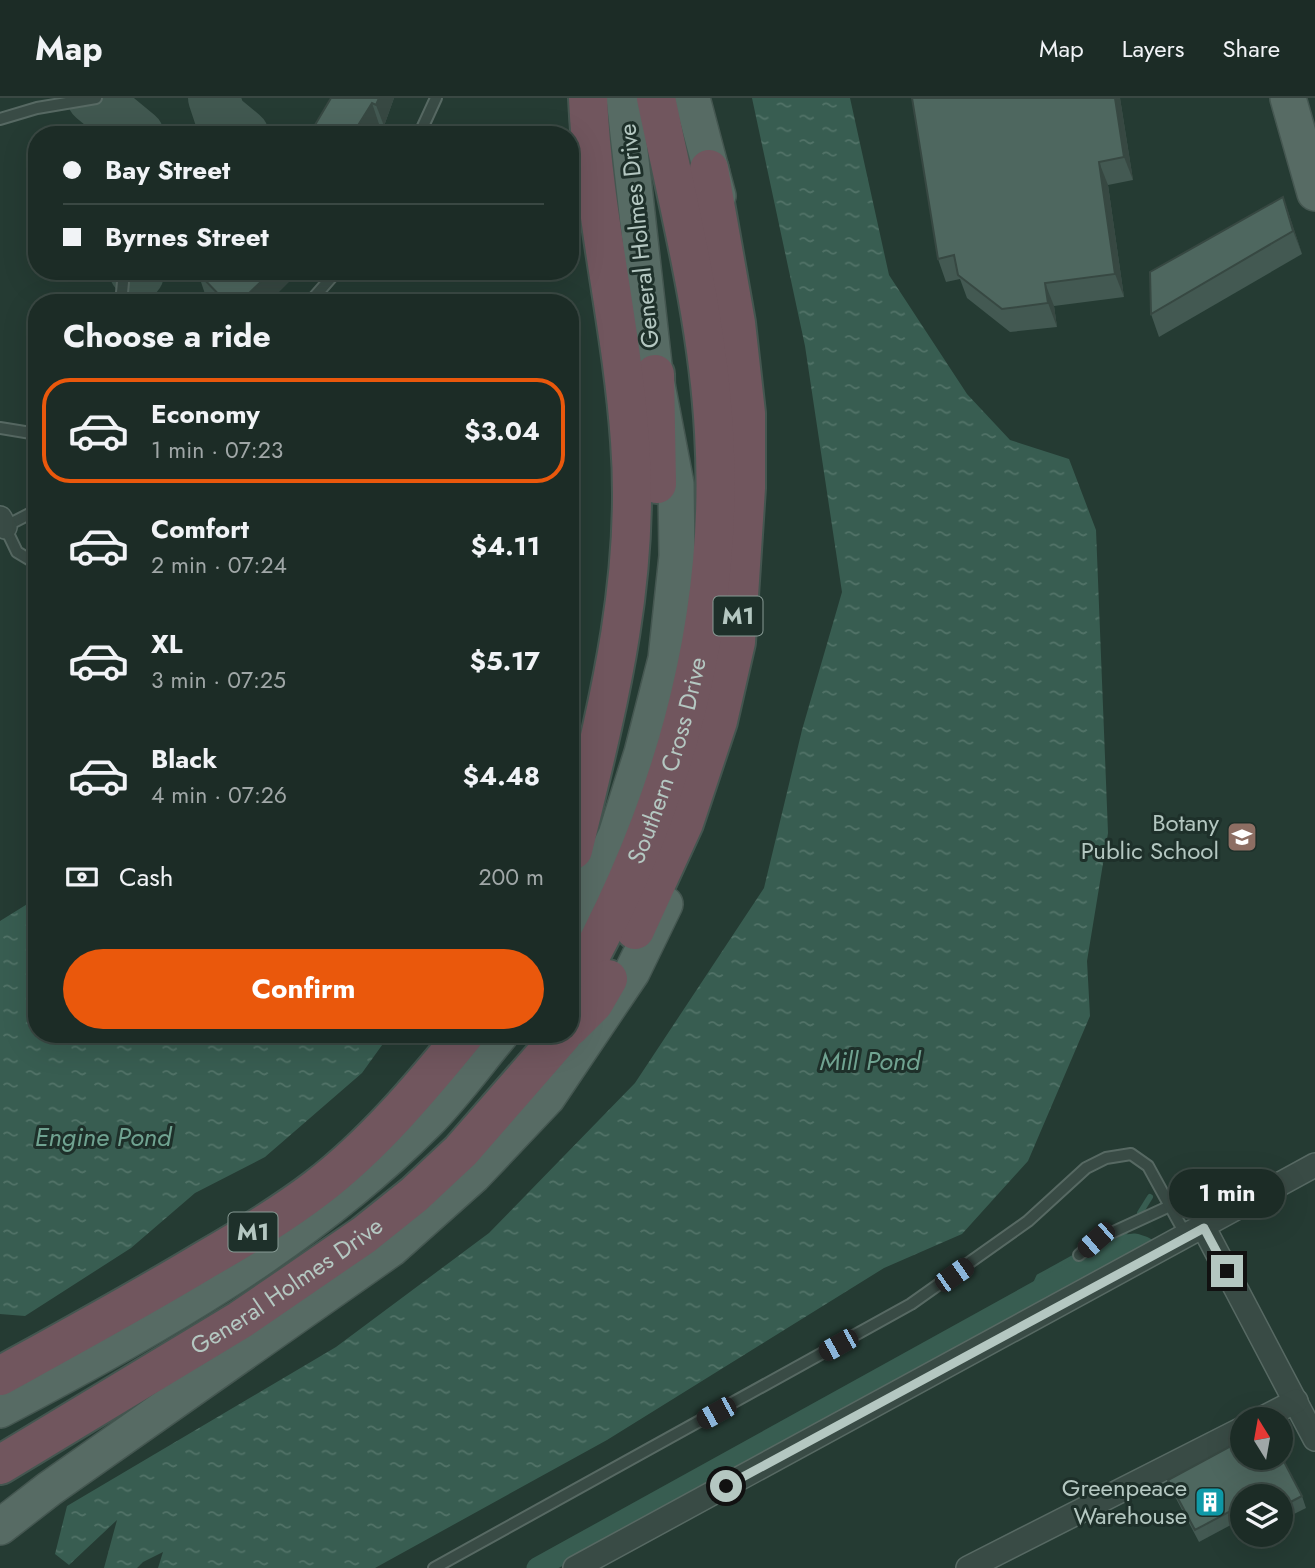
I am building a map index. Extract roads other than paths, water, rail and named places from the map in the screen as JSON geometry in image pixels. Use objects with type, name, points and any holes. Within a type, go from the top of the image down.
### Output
[{"type":"highway","points":[[579,825],[616,674],[628,600],[632,510],[631,442],[619,337],[598,215],[587,98]]},
{"type":"highway","name":"Southern Cross Drive","points":[[579,978],[608,927],[634,872],[673,767],[689,709],[706,621],[715,523],[715,433],[706,354],[656,98]]},
{"type":"highway","name":"M1","points":[[579,1018],[594,1003],[627,947],[679,834],[718,720],[736,642],[746,488],[746,413],[736,323],[709,169]]},
{"type":"highway","points":[[579,840],[612,778],[635,702],[650,631],[656,555],[654,374]]},
{"type":"highway","name":"M1","points":[[0,1376],[148,1294],[252,1232],[317,1188],[396,1115],[457,1043]]},
{"type":"highway","name":"General Holmes Drive","points":[[0,1465],[240,1321],[364,1235],[414,1195],[461,1150],[550,1043]]},
{"type":"main road","name":"General Holmes Drive","points":[[579,912],[616,835],[642,753],[666,659],[677,556],[676,484],[654,374],[624,98]]},
{"type":"main road","name":"M1","points":[[692,98],[709,169]]},
{"type":"main road","points":[[1288,98],[1315,193]]},
{"type":"main road","points":[[8,1520],[391,1250],[474,1175],[547,1098],[632,972],[703,816],[736,712],[755,629],[763,520],[763,424],[741,268],[709,169]]},
{"type":"main road","points":[[0,1410],[212,1291],[298,1232],[338,1202],[426,1123],[494,1043]]},
{"type":"street","points":[[580,1567],[1315,1165]]},
{"type":"street","points":[[1195,1233],[1296,1401],[1315,1439]]},
{"type":"street","points":[[1284,1407],[1296,1401]]},
{"type":"street","points":[[968,1568],[1230,1435]]},
{"type":"lane","points":[[0,119],[37,108],[96,98]]},
{"type":"lane","points":[[423,126],[436,98]]},
{"type":"lane","points":[[317,294],[329,280]]},
{"type":"lane","points":[[122,294],[123,282]]},
{"type":"lane","points":[[0,428],[28,433]]},
{"type":"lane","points":[[28,514],[2,525],[18,552],[28,558]]},
{"type":"lane","points":[[434,1568],[911,1304],[1028,1221],[1086,1168],[1106,1157],[1131,1154],[1148,1166],[1170,1206],[1195,1233]]},
{"type":"lane","points":[[1079,1255],[1096,1240],[1170,1206]]},
{"type":"water","name":"Mill Pond","points":[[752,98],[850,98],[889,275],[967,394],[1010,440],[1069,459],[1096,530],[1108,833],[1087,961],[1090,1016],[1028,1161],[962,1234],[884,1268],[607,1440],[375,1568],[158,1568],[163,1552],[137,1568],[104,1568],[117,1520],[69,1565],[55,1554],[67,1506],[336,1347],[489,1233],[635,1083],[764,888],[802,730],[842,592],[805,346]]},
{"type":"water","name":"Engine Pond","points":[[28,904],[28,1043],[384,1043],[362,1073],[265,1157],[195,1193],[131,1248],[25,1316],[0,1314],[0,921]]},
{"type":"waterway","points":[[1140,1213],[1150,1197]]},
{"type":"waterway","points":[[1030,1297],[1039,1277],[1079,1255],[1101,1256],[1125,1232]]},
{"type":"waterway","points":[[1119,1246],[1134,1238]]},
{"type":"waterway","points":[[537,1568],[1119,1246],[1135,1244],[1144,1247]]},
{"type":"place","name":"Botany Public School","points":[[1242,837]]},
{"type":"place","name":"Greenpeace Warehouse","points":[[1210,1502]]}]
